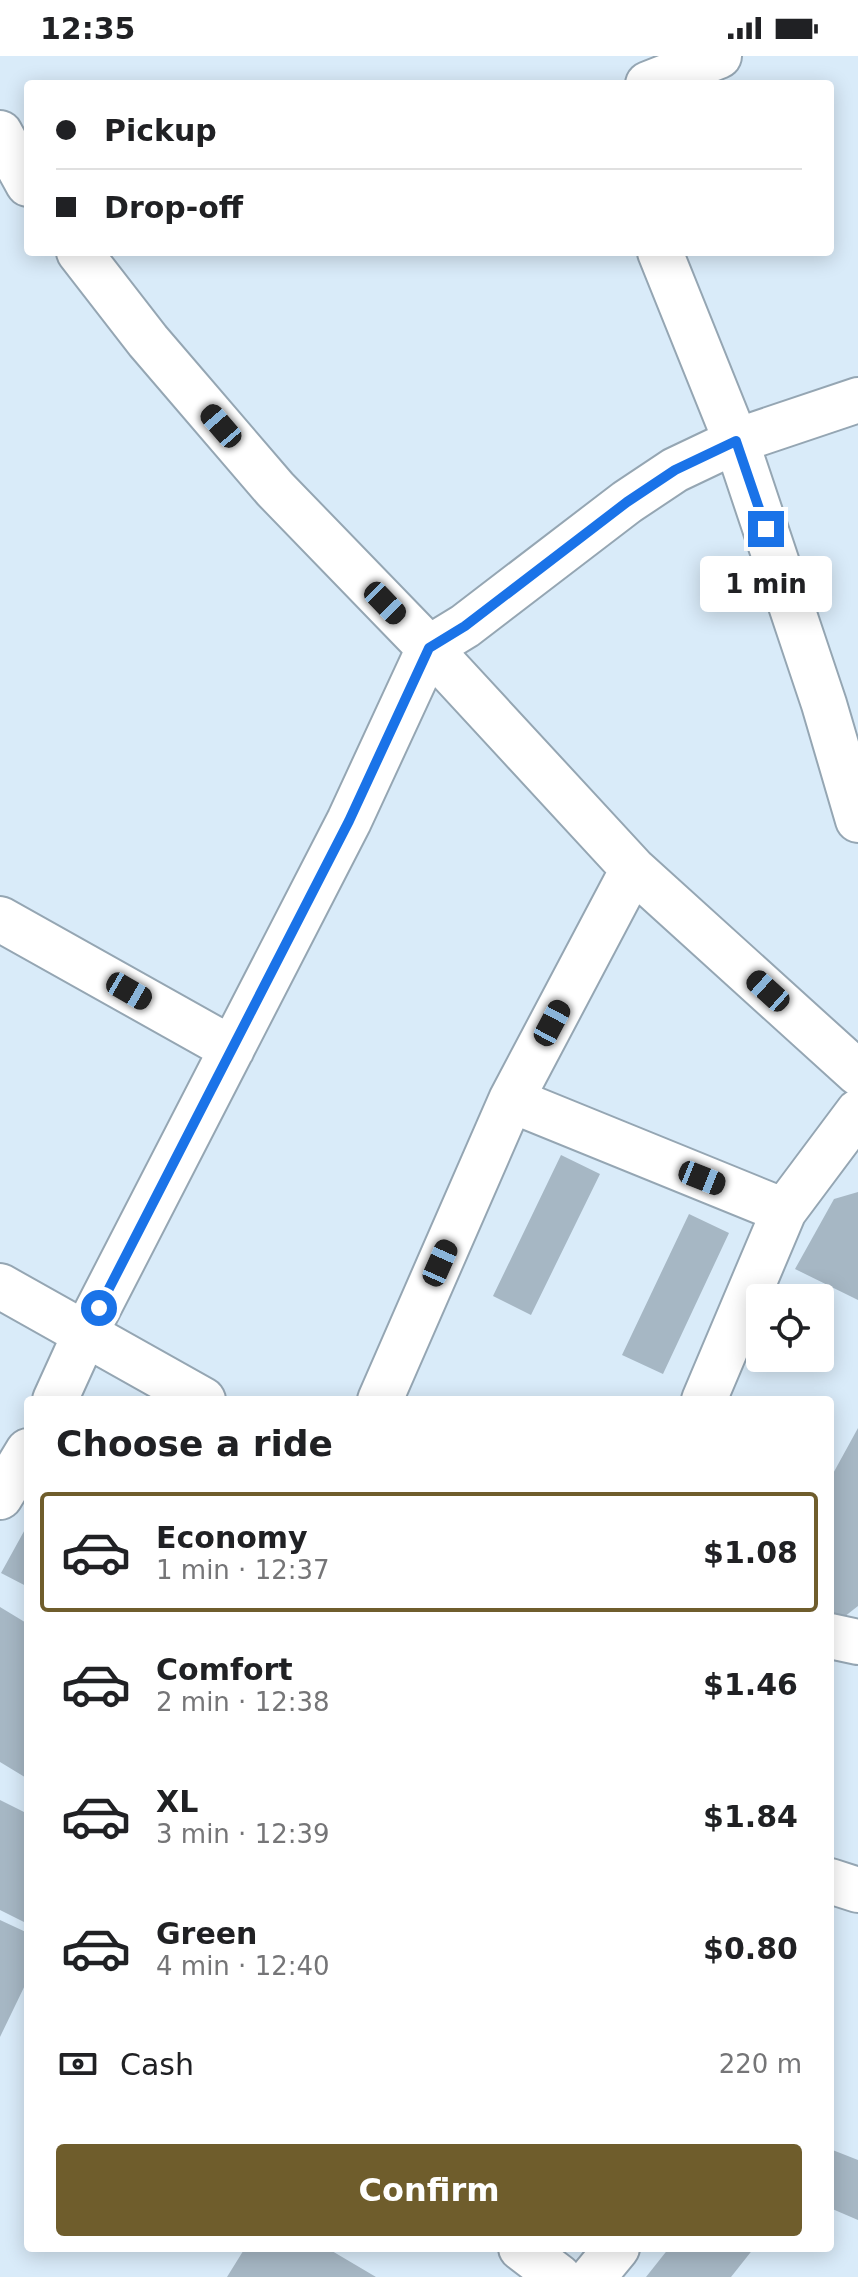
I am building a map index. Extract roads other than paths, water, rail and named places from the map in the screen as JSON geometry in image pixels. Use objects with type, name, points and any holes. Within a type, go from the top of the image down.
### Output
[{"type":"street","points":[[658,80],[719,56]]},
{"type":"street","points":[[0,133],[24,177]]},
{"type":"street","points":[[82,256],[148,341],[275,489],[429,648],[633,869],[858,1073]]},
{"type":"street","points":[[662,256],[736,441],[824,704],[858,820]]},
{"type":"street","points":[[57,1396],[85,1334],[349,821],[429,648],[465,626],[627,502],[675,470],[736,441],[858,400]]},
{"type":"street","points":[[382,1396],[511,1100],[633,869]]},
{"type":"street","points":[[0,919],[232,1049]]},
{"type":"street","points":[[511,1100],[784,1211]]},
{"type":"street","points":[[706,1396],[784,1211],[858,1112]]},
{"type":"street","points":[[0,1286],[196,1396]]},
{"type":"street","points":[[0,1497],[24,1458]]},
{"type":"street","points":[[834,1637],[858,1642]]},
{"type":"street","points":[[834,1882],[858,1890]]},
{"type":"street","points":[[526,2252],[559,2277]]},
{"type":"street","points":[[593,2277],[614,2252]]}]
